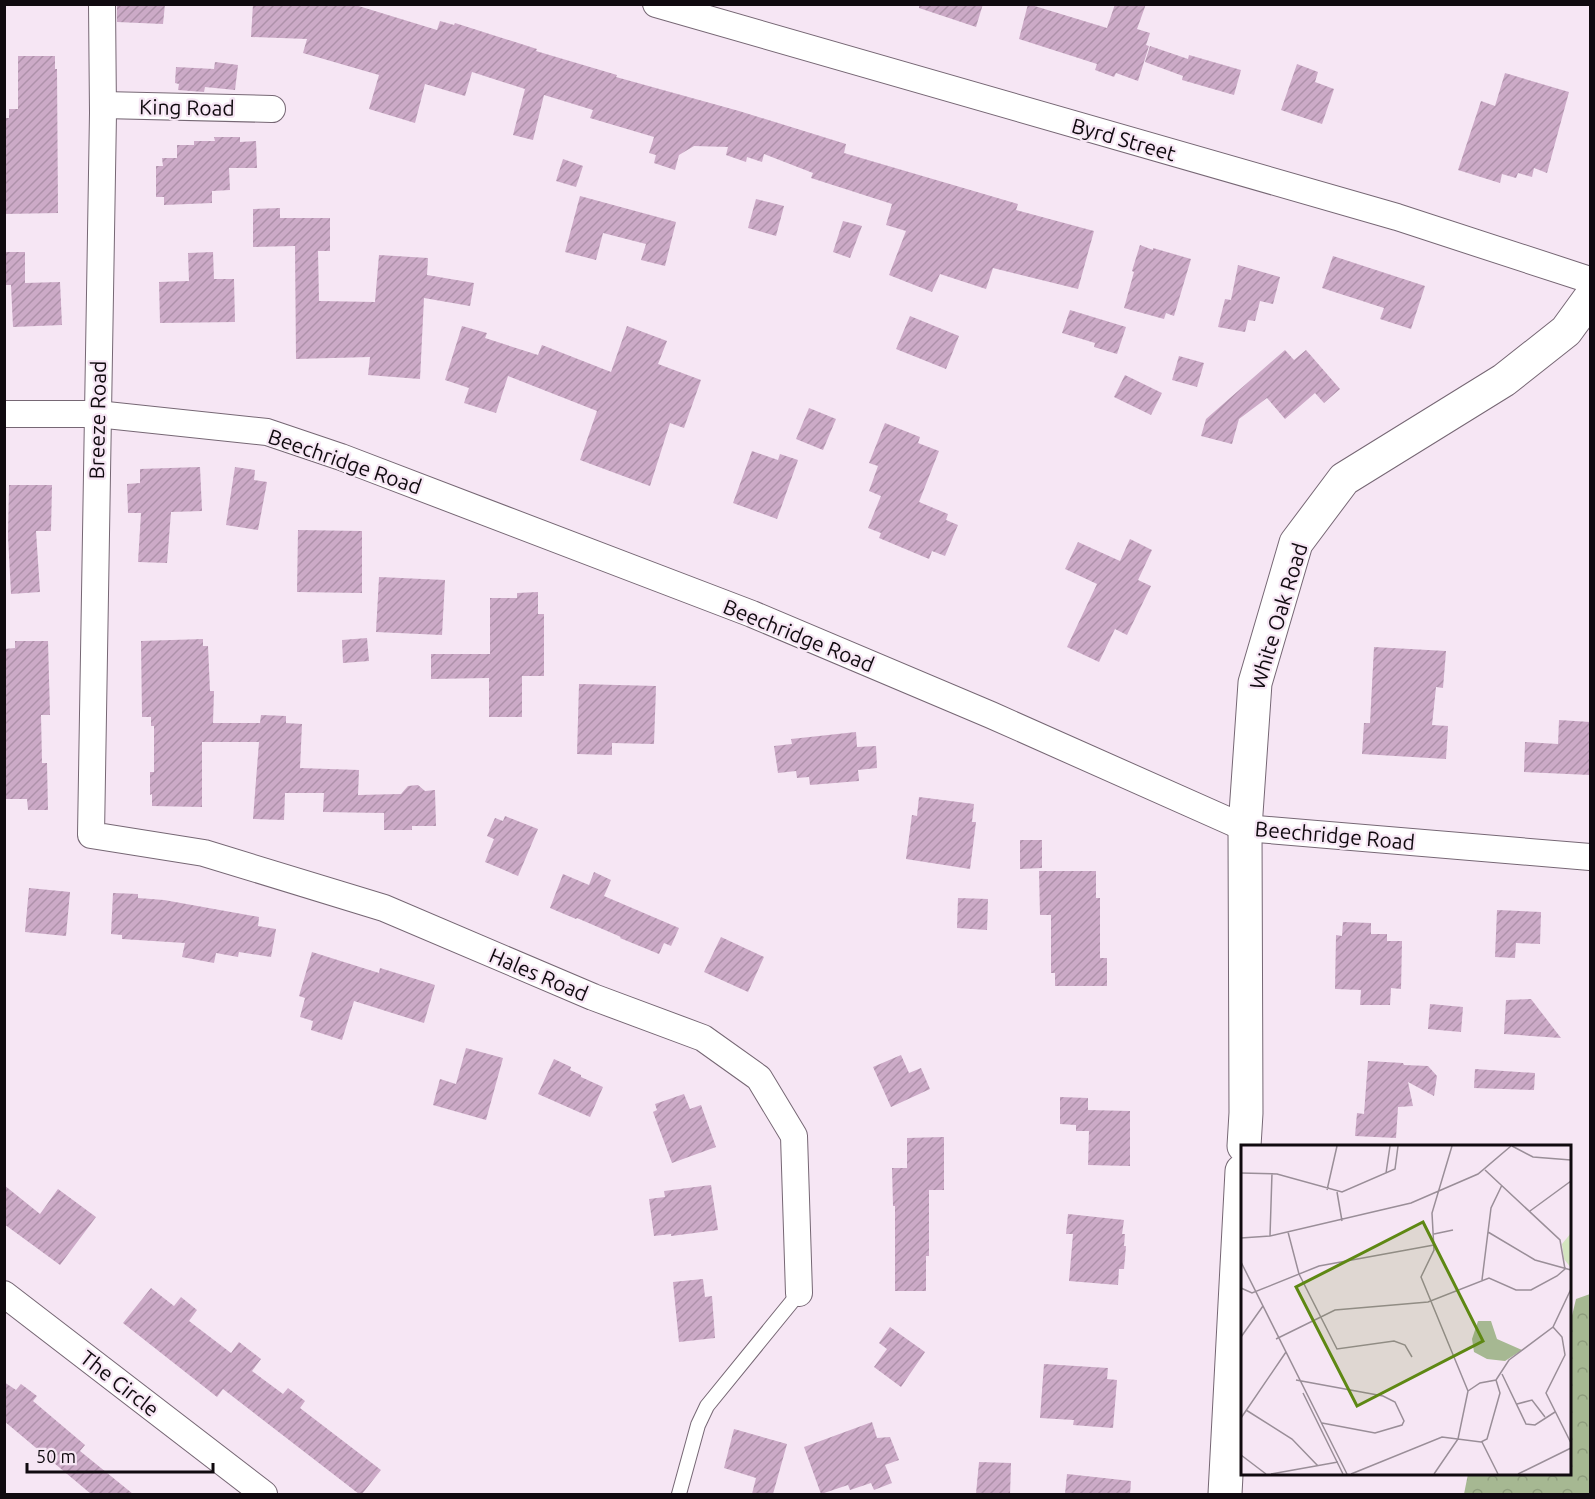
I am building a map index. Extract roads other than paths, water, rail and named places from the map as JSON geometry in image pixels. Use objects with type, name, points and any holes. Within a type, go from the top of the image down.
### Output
[{"type":"street","name":"Breeze Road","points":[[91,835],[102,4]]},
{"type":"street","name":"Byrd Street","points":[[656,4],[1397,217],[1590,280]]},
{"type":"street","name":"King Road","points":[[102,105],[272,109]]},
{"type":"street","name":"White Oak Road","points":[[1244,1145],[1246,1113],[1245,828],[1255,683],[1296,543],[1344,479],[1504,380],[1566,331],[1590,298]]},
{"type":"street","name":"Beechridge Road","points":[[4,414],[97,414],[267,432],[341,457],[752,614],[991,715],[1245,828],[1590,857]]},
{"type":"street","name":"Hales Road","points":[[91,835],[204,854],[384,908],[593,997],[703,1038],[759,1078],[794,1136],[799,1293]]},
{"type":"street","points":[[1225,1494],[1241,1190]]},
{"type":"street","name":"The Circle","points":[[4,1294],[264,1494]]},
{"type":"lane","points":[[679,1494],[698,1425],[707,1406],[799,1293]]}]
